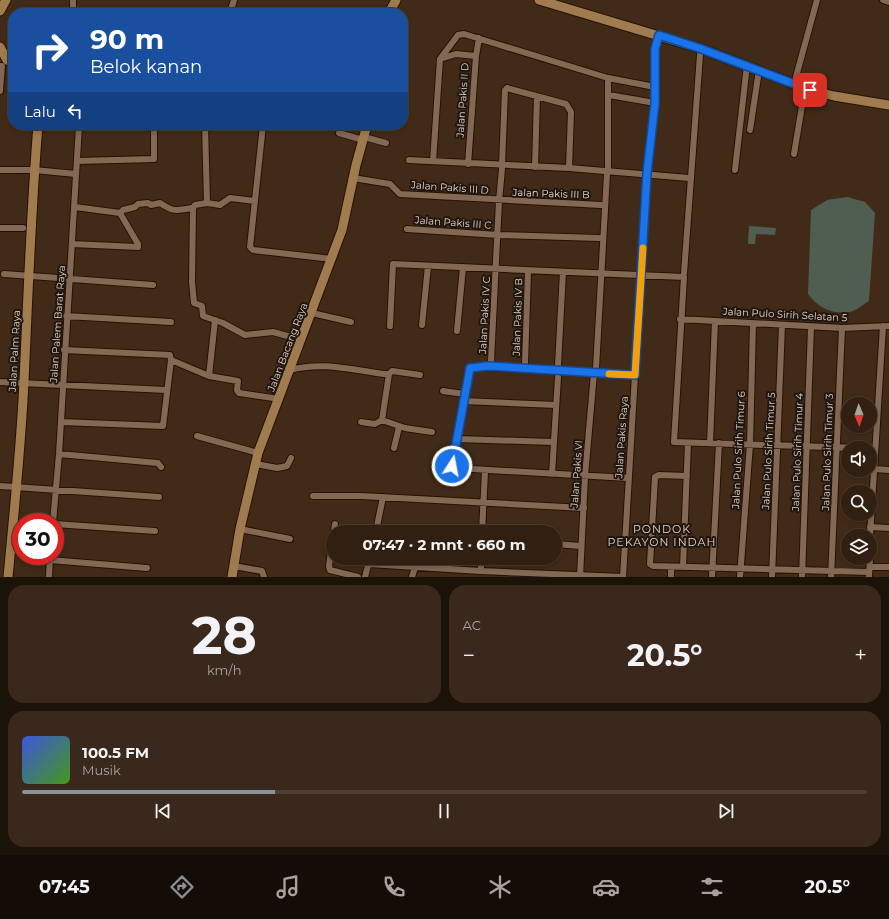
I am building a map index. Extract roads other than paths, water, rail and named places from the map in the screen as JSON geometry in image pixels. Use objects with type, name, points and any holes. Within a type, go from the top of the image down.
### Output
[{"type":"street","points":[[0,11],[6,0]]},
{"type":"street","points":[[539,0],[659,35],[747,65],[805,88],[834,96],[889,105]]},
{"type":"street","points":[[794,84],[817,0]]},
{"type":"street","points":[[883,0],[889,2]]},
{"type":"street","points":[[433,161],[440,59],[458,35],[464,34],[479,38],[608,78],[655,87]]},
{"type":"street","name":"Jalan Pakis Raya","points":[[624,577],[628,478],[642,276],[647,173],[655,103],[655,49],[659,35]]},
{"type":"street","name":"Jalan Pakis II D","points":[[468,164],[476,56],[479,38]]},
{"type":"street","points":[[0,47],[8,60]]},
{"type":"street","points":[[440,59],[456,54],[476,56]]},
{"type":"street","points":[[684,273],[689,178],[700,55]]},
{"type":"street","points":[[735,170],[747,65]]},
{"type":"street","points":[[0,91],[1,66]]},
{"type":"street","points":[[750,130],[759,70]]},
{"type":"street","name":"Jalan Pakis VI","points":[[580,576],[585,476],[595,371],[602,273],[607,172],[608,78]]},
{"type":"street","name":"Jalan Pakis IV C","points":[[491,361],[505,90],[509,88],[537,96]]},
{"type":"street","points":[[794,154],[805,88]]},
{"type":"street","points":[[609,95],[655,103]]},
{"type":"street","points":[[535,167],[537,96],[566,104],[570,109],[569,168]]},
{"type":"street","name":"Jalan Palm Raya","points":[[8,577],[17,487],[24,382],[34,170],[38,130]]},
{"type":"street","name":"Jalan Palem Barat Raya","points":[[54,513],[79,130]]},
{"type":"street","name":"Jalan Palem Barat Raya","points":[[77,161],[154,159],[154,130]]},
{"type":"street","points":[[205,130],[207,203]]},
{"type":"street","points":[[262,130],[249,245],[252,249],[332,259]]},
{"type":"street","name":"Jalan Bacang Raya","points":[[232,577],[240,529],[258,453],[269,421],[280,399],[342,230],[353,178],[366,130]]},
{"type":"street","points":[[339,133],[386,143]]},
{"type":"street","points":[[409,160],[502,167],[569,168],[607,172],[647,173],[689,178]]},
{"type":"street","points":[[0,170],[34,170],[76,174]]},
{"type":"street","name":"Jalan Pakis III D","points":[[353,178],[390,184],[400,194],[499,201]]},
{"type":"street","points":[[74,207],[120,213],[122,210],[135,207],[138,204],[148,203],[151,205],[160,203],[166,209],[172,211],[193,208],[195,205],[207,203],[220,205],[228,198],[255,201]]},
{"type":"street","name":"Jalan Pakis III B","points":[[499,201],[601,205]]},
{"type":"street","points":[[193,208],[192,282],[194,303],[202,306],[203,316],[230,326],[245,335],[273,332],[302,340]]},
{"type":"street","points":[[72,244],[138,247],[138,244],[120,213]]},
{"type":"street","points":[[0,228],[23,228]]},
{"type":"street","name":"Jalan Pakis III C","points":[[407,229],[498,235],[599,238]]},
{"type":"street","points":[[390,326],[393,264],[496,270],[684,277],[680,319],[675,442],[841,447]]},
{"type":"street","points":[[422,325],[428,266]]},
{"type":"street","points":[[457,331],[463,267]]},
{"type":"street","name":"Jalan Pakis IV B","points":[[525,364],[528,271]]},
{"type":"street","points":[[558,365],[563,272]]},
{"type":"street","points":[[4,274],[153,284]]},
{"type":"street","points":[[312,313],[351,322]]},
{"type":"street","points":[[66,316],[171,322]]},
{"type":"street","name":"Jalan Pulo Sirih Selatan 5","points":[[680,319],[811,327],[842,328],[886,326]]},
{"type":"street","points":[[209,376],[215,320]]},
{"type":"street","points":[[710,443],[715,321]]},
{"type":"street","name":"Jalan Pulo Sirih Timur 6","points":[[740,577],[750,444],[753,324]]},
{"type":"street","name":"Jalan Pulo Sirih Timur 5","points":[[772,574],[782,325]]},
{"type":"street","points":[[874,441],[886,326]]},
{"type":"street","name":"Jalan Pulo Sirih Timur 4","points":[[802,574],[811,327]]},
{"type":"street","name":"Jalan Pulo Sirih Timur 3","points":[[832,574],[842,328]]},
{"type":"street","points":[[61,422],[161,426],[163,424],[166,390],[171,360],[170,355],[64,350]]},
{"type":"street","points":[[171,360],[209,376],[238,381],[237,390],[239,393],[280,399]]},
{"type":"street","points":[[290,370],[306,366],[322,366],[389,374],[392,371],[420,374]]},
{"type":"street","points":[[628,478],[485,471],[456,468],[452,466],[458,439],[467,373],[473,366],[595,371],[635,375]]},
{"type":"street","points":[[382,420],[389,374]]},
{"type":"street","points":[[552,474],[558,377]]},
{"type":"street","points":[[0,382],[166,390]]},
{"type":"street","points":[[442,391],[464,398],[556,405]]},
{"type":"street","points":[[361,422],[375,424],[382,420]]},
{"type":"street","points":[[382,420],[400,427],[432,432]]},
{"type":"street","points":[[394,448],[400,427]]},
{"type":"street","points":[[197,436],[258,453]]},
{"type":"street","points":[[458,439],[553,442]]},
{"type":"street","points":[[683,567],[688,443]]},
{"type":"street","points":[[712,577],[719,443]]},
{"type":"street","points":[[59,454],[158,463],[161,467]]},
{"type":"street","points":[[256,464],[282,468],[287,466],[291,458]]},
{"type":"street","points":[[877,469],[889,470]]},
{"type":"street","points":[[482,525],[485,471]]},
{"type":"street","points":[[687,476],[658,475],[655,477],[650,564],[654,567],[741,568],[772,574],[832,574],[869,572],[889,567]]},
{"type":"street","points":[[873,477],[870,528],[889,528]]},
{"type":"street","points":[[0,486],[159,497]]},
{"type":"street","points":[[313,496],[383,497],[584,508]]},
{"type":"street","points":[[377,525],[383,497]]},
{"type":"street","points":[[64,524],[155,531]]},
{"type":"street","points":[[240,529],[290,539]]},
{"type":"street","points":[[562,545],[582,546]]},
{"type":"street","points":[[64,559],[147,568]]},
{"type":"street","points":[[49,577],[50,565]]},
{"type":"street","points":[[329,565],[330,570],[358,577]]},
{"type":"street","points":[[365,577],[368,565]]},
{"type":"street","points":[[400,565],[481,571],[624,577]]},
{"type":"street","points":[[481,565],[481,571]]},
{"type":"street","points":[[234,566],[262,571],[264,577]]},
{"type":"street","points":[[412,577],[415,567]]},
{"type":"street","points":[[671,567],[671,577]]},
{"type":"district","name":"PONDOK PEKAYON INDAH","points":[[662,535]]}]
